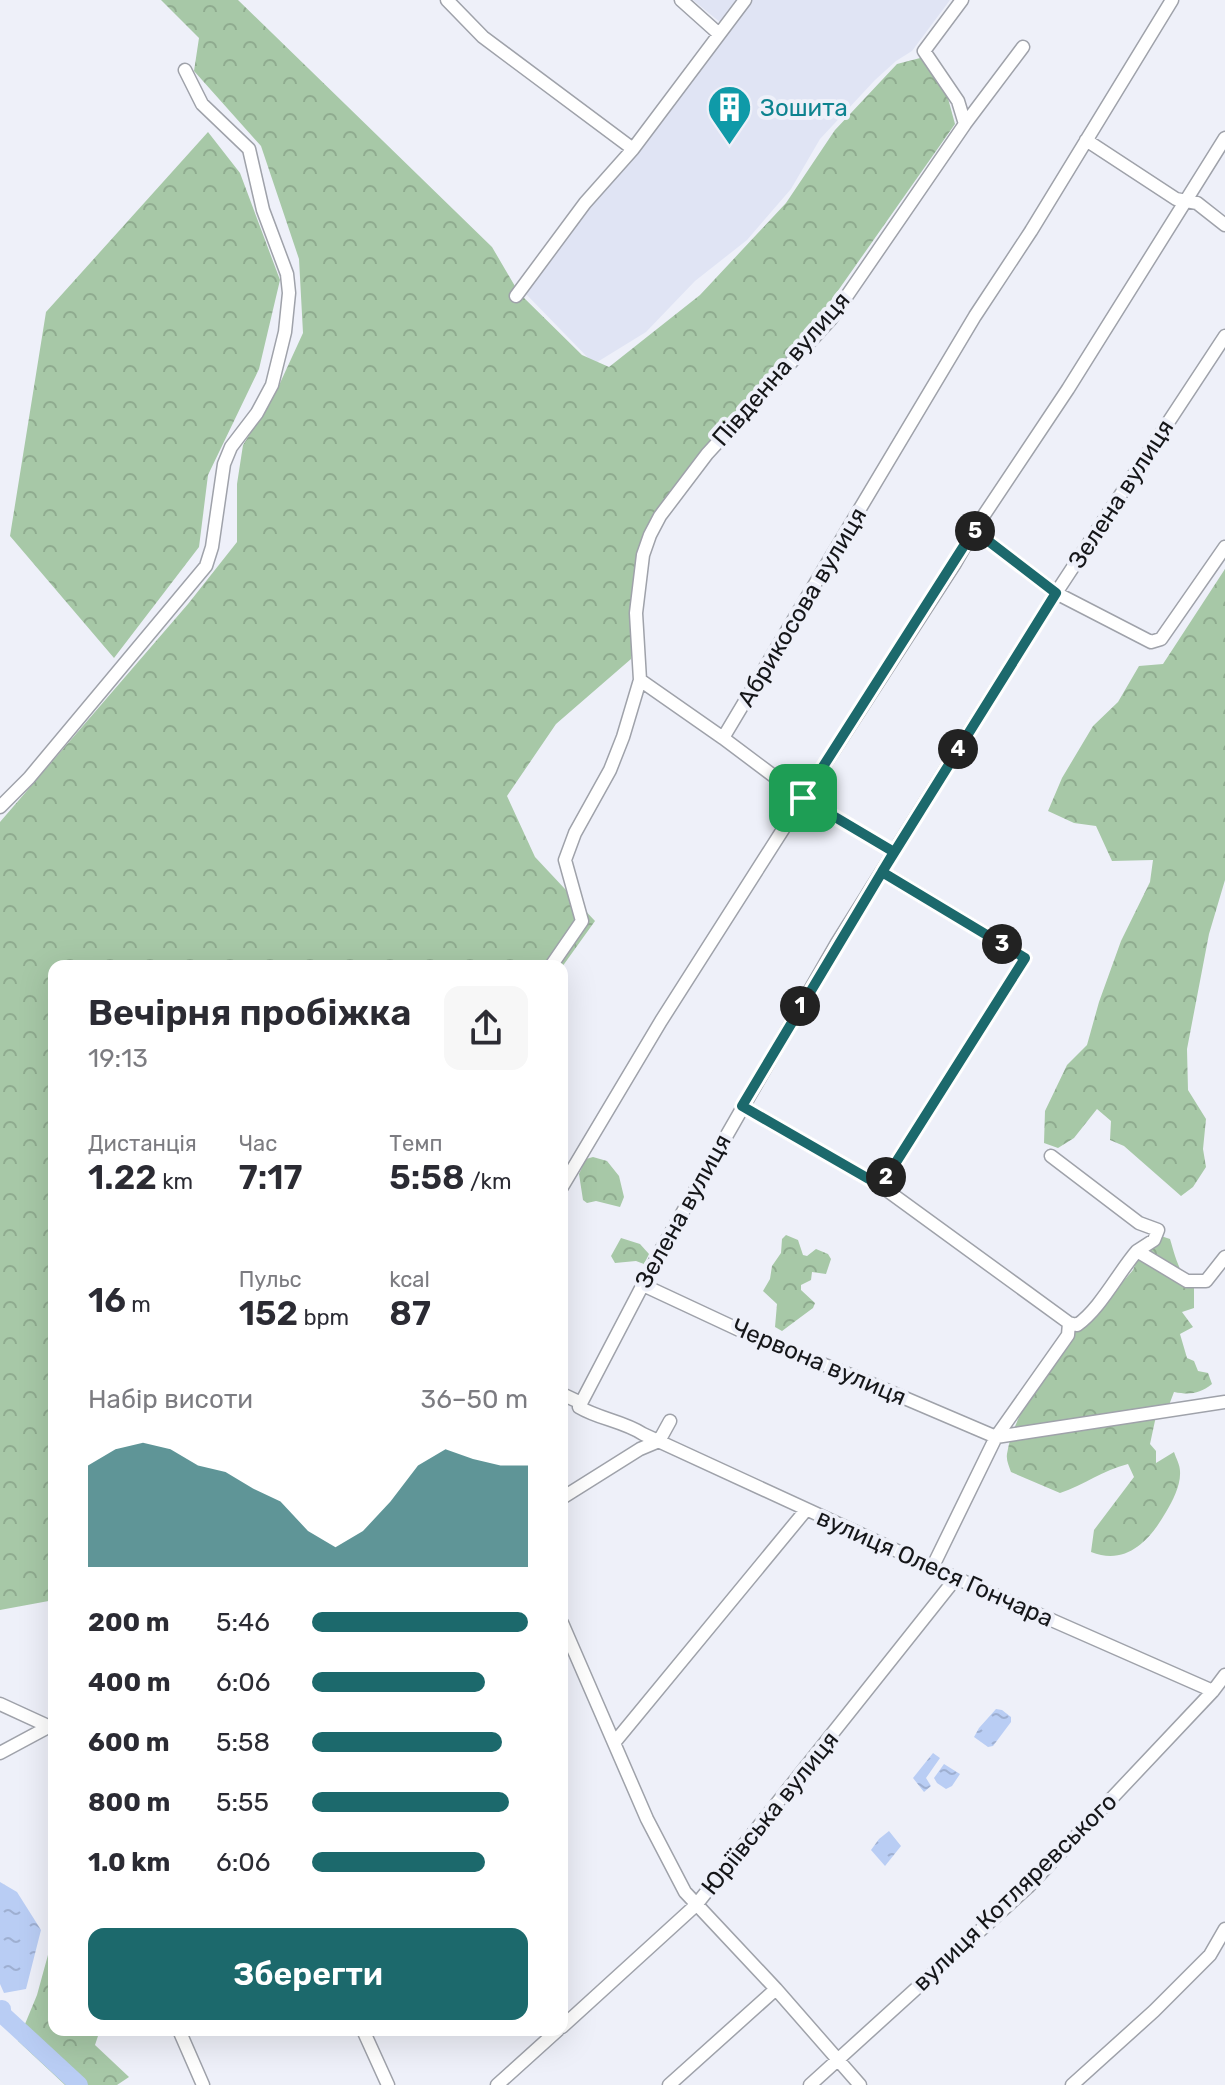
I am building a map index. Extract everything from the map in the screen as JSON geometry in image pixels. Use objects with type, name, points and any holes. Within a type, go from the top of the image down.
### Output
[{"type":"street","points":[[447,0],[483,37],[633,149]]},
{"type":"street","points":[[681,0],[719,34]]},
{"type":"street","points":[[516,296],[585,203],[633,149],[745,0]]},
{"type":"street","points":[[962,0],[924,51],[958,101],[965,124]]},
{"type":"street","name":"Абрикосова вулиця","points":[[723,738],[975,316],[1172,0]]},
{"type":"street","name":"Південна вулиця","points":[[640,680],[636,613],[643,555],[660,516],[707,454],[831,319],[965,124],[1023,47]]},
{"type":"street","points":[[0,807],[38,767],[206,566],[214,535],[224,464],[231,447],[257,413],[272,385],[280,356],[288,310],[287,274],[263,210],[249,149],[202,104],[185,70]]},
{"type":"street","points":[[568,1177],[661,1021],[947,577],[974,530],[1068,389],[1225,138]]},
{"type":"street","points":[[1086,140],[1176,199],[1197,203],[1225,225]]},
{"type":"street","name":"Зелена вулиця","points":[[581,1403],[742,1106],[894,852],[1056,593],[1225,336]]},
{"type":"street","points":[[974,530],[1056,593],[1151,642],[1161,639],[1225,547]]},
{"type":"street","points":[[555,960],[582,921],[565,860],[569,845],[610,770],[640,680],[803,798],[894,852]]},
{"type":"street","points":[[881,1186],[1025,958],[882,872]]},
{"type":"street","points":[[742,1106],[881,1186],[1069,1323],[1077,1325],[1089,1317],[1119,1272],[1137,1251],[1154,1240],[1158,1230],[1139,1223],[1051,1156]]},
{"type":"street","points":[[1137,1251],[1187,1281],[1206,1281],[1225,1257]]},
{"type":"street","name":"Червона вулиця","points":[[643,1285],[763,1341],[996,1437]]},
{"type":"street","points":[[933,1566],[996,1437],[1068,1335],[1069,1323]]},
{"type":"street","points":[[568,1397],[581,1403],[579,1407],[585,1411],[626,1423],[659,1441]]},
{"type":"street","points":[[996,1437],[1225,1402]]},
{"type":"street","points":[[568,1494],[640,1449],[659,1441],[670,1421]]},
{"type":"street","points":[[640,1449],[646,1441],[643,1434]]},
{"type":"street","name":"вулиця Олеся Гончара","points":[[659,1441],[956,1578],[1213,1691]]},
{"type":"street","points":[[614,1743],[806,1510]]},
{"type":"street","name":"Юріївська вулиця","points":[[568,2021],[696,1905],[956,1578]]},
{"type":"street","points":[[568,1637],[647,1819],[685,1892],[860,2085]]},
{"type":"street","name":"вулиця Котляревського","points":[[810,2085],[1028,1887],[1225,1675]]},
{"type":"street","points":[[0,1704],[48,1724]]},
{"type":"street","points":[[0,1753],[48,1727]]},
{"type":"street","points":[[1072,2085],[1210,1955],[1225,1929]]},
{"type":"street","points":[[669,2085],[776,1989]]},
{"type":"street","points":[[182,2036],[203,2085]]},
{"type":"street","points":[[366,2036],[388,2085]]},
{"type":"street","name":"Юріївська вулиця","points":[[497,2085],[551,2036]]},
{"type":"shaded area","points":[[693,0],[950,0],[912,51],[875,80],[820,139],[791,189],[747,240],[695,281],[646,332],[594,364],[525,293],[586,195],[637,134],[721,23]]},
{"type":"green space","points":[[161,0],[238,0],[492,247],[519,293],[582,355],[609,367],[700,295],[786,203],[835,130],[897,64],[924,57],[946,91],[955,124],[823,312],[667,517],[643,555],[633,596],[631,659],[556,724],[507,796],[535,857],[595,921],[567,960],[48,960],[48,1601],[0,1610],[0,822],[188,604],[237,542],[237,484],[243,445],[275,394],[303,333],[299,259],[261,146],[194,71],[199,38]]},
{"type":"green space","points":[[208,132],[240,173],[280,280],[259,369],[208,475],[199,547],[114,658],[10,536],[46,312]]},
{"type":"green space","points":[[1225,569],[1225,880],[1209,934],[1187,1049],[1188,1090],[1206,1119],[1203,1149],[1206,1167],[1193,1187],[1181,1196],[1124,1146],[1110,1140],[1111,1121],[1097,1109],[1074,1138],[1058,1148],[1044,1143],[1045,1111],[1067,1065],[1087,1045],[1121,941],[1150,882],[1153,860],[1112,861],[1096,826],[1074,823],[1048,811],[1062,778],[1093,726],[1118,702],[1139,666],[1163,664]]},
{"type":"green space","points":[[593,1157],[607,1161],[619,1176],[624,1197],[620,1207],[583,1200],[579,1174],[586,1159]]},
{"type":"green space","points":[[1152,1233],[1170,1239],[1181,1271],[1194,1285],[1194,1308],[1182,1312],[1193,1327],[1180,1334],[1187,1358],[1194,1361],[1198,1371],[1208,1373],[1212,1384],[1194,1393],[1174,1392],[1166,1413],[1156,1416],[1150,1444],[1156,1451],[1156,1463],[1174,1452],[1180,1471],[1176,1492],[1160,1522],[1145,1541],[1126,1553],[1104,1555],[1091,1552],[1094,1530],[1134,1477],[1128,1464],[1060,1493],[1011,1472],[1007,1454],[1018,1420],[1037,1386],[1080,1324],[1090,1320],[1133,1270],[1146,1238]]},
{"type":"green space","points":[[786,1235],[798,1240],[803,1255],[807,1256],[816,1249],[828,1254],[831,1259],[826,1274],[812,1272],[811,1280],[801,1285],[801,1290],[815,1303],[813,1308],[782,1331],[775,1327],[777,1304],[763,1291]]},
{"type":"green space","points":[[621,1238],[640,1244],[649,1254],[644,1264],[636,1261],[615,1263],[611,1256]]},
{"type":"green space","points":[[48,1955],[48,2036],[98,2036],[95,2045],[129,2077],[117,2085],[65,2085],[18,2041],[37,1995]]},
{"type":"water","points":[[996,1709],[1011,1717],[1011,1722],[993,1746],[988,1747],[974,1737]]},
{"type":"water","points":[[933,1753],[940,1758],[926,1778],[931,1786],[924,1792],[913,1778]]},
{"type":"water","points":[[944,1764],[960,1774],[946,1789],[934,1778]]},
{"type":"water","points":[[889,1831],[901,1846],[885,1866],[871,1850]]},
{"type":"water","points":[[0,1882],[17,1892],[41,1930],[26,1989],[4,1993],[0,1984]]},
{"type":"waterway","points":[[2,2009],[2,2014],[79,2085]]},
{"type":"place","name":"Зошита","points":[[729,147]]},
{"type":"route","points":[[974,530],[1056,593],[882,872],[1025,958],[881,1186],[742,1106],[837,943],[894,852],[803,798],[974,530]]}]
